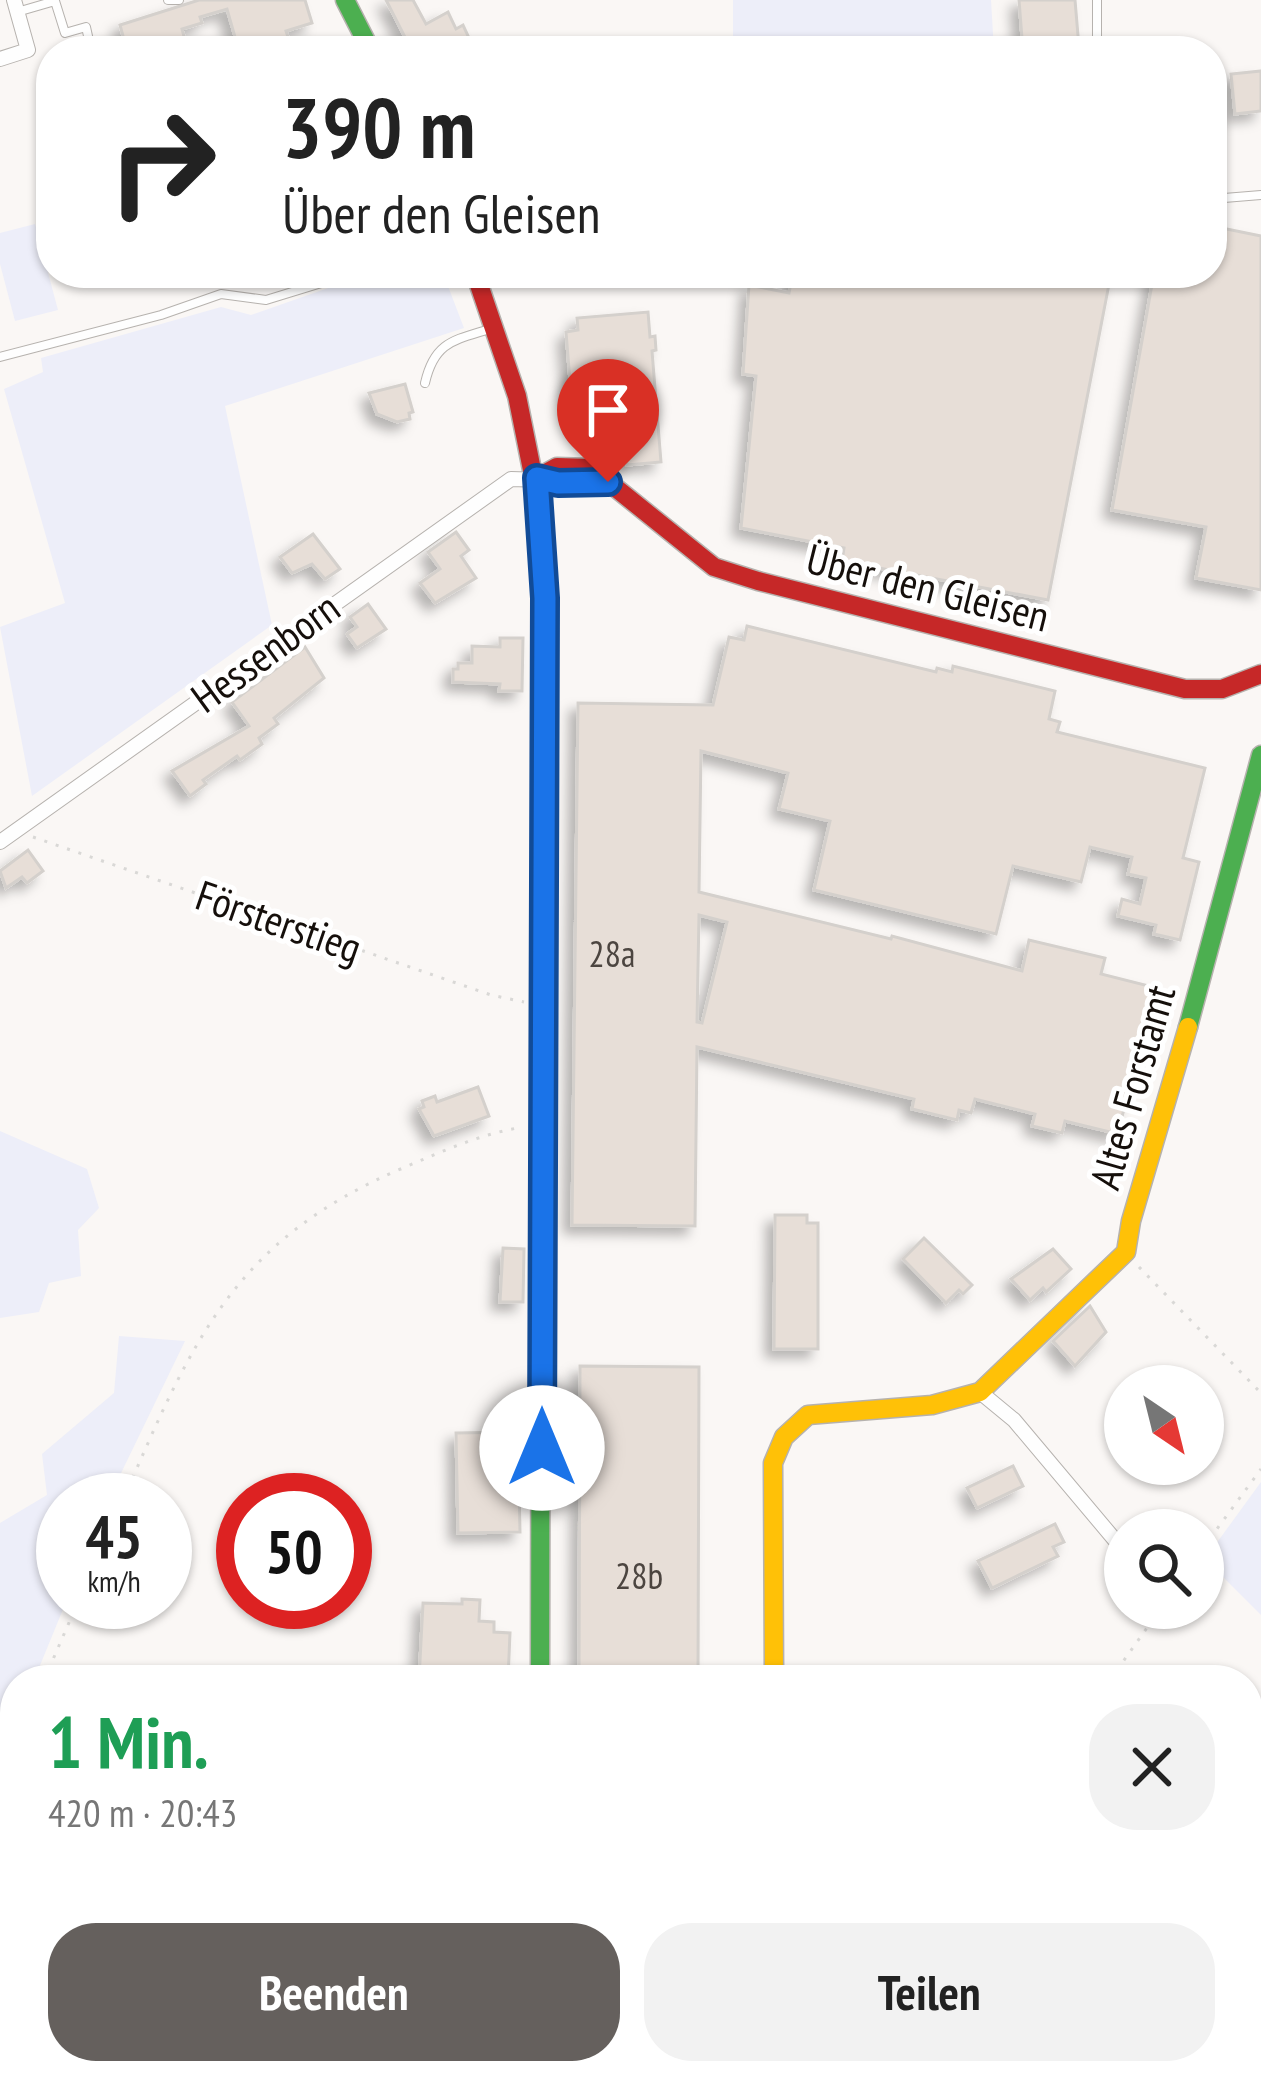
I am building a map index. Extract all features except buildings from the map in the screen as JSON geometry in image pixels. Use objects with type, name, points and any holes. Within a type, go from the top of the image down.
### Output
[{"type":"street","points":[[345,0],[363,36]]},
{"type":"street","points":[[0,59],[28,50],[15,6]]},
{"type":"street","points":[[481,288],[524,416],[537,478],[545,598],[541,1665]]},
{"type":"street","name":"Über den Gleisen","points":[[537,478],[557,467],[591,468],[714,567],[758,581],[1185,689],[1222,689],[1260,679]]},
{"type":"street","name":"Hessenborn","points":[[0,842],[489,492],[511,479],[537,478]]},
{"type":"street","name":"Altes Forstamt","points":[[1126,1252],[1261,755]]},
{"type":"street","points":[[774,1665],[773,1462],[784,1437],[808,1414],[932,1405],[980,1392],[1126,1252]]},
{"type":"street","points":[[980,1392],[1014,1420],[1104,1527]]},
{"type":"lane","points":[[169,0],[178,0]]},
{"type":"lane","points":[[1096,0],[1097,36]]},
{"type":"lane","points":[[15,6],[55,2],[65,33],[86,27],[88,36]]},
{"type":"lane","points":[[1227,198],[1261,195]]},
{"type":"lane","points":[[0,357],[161,315],[221,294],[266,300],[305,288]]},
{"type":"lane","points":[[425,383],[437,350],[497,327]]},
{"type":"path","name":"Försterstieg","points":[[15,831],[491,995],[544,1006]]},
{"type":"path","points":[[136,1473],[198,1339],[278,1241],[305,1219],[364,1185],[485,1133],[543,1124]]},
{"type":"path","name":"Altes Forstamt","points":[[1126,1252],[1261,1393]]},
{"type":"path","points":[[1224,1519],[1261,1469]]},
{"type":"path","points":[[51,1665],[66,1629]]},
{"type":"path","points":[[1121,1665],[1146,1629]]},
{"type":"shaded area","points":[[733,0],[991,0],[993,36],[733,36]]},
{"type":"shaded area","points":[[35,224],[36,288],[52,288],[58,310],[15,321],[0,264],[0,233]]},
{"type":"shaded area","points":[[328,288],[449,288],[464,328],[225,406],[272,625],[32,796],[0,627],[65,603],[4,389],[43,372],[41,358],[221,307],[251,315]]},
{"type":"shaded area","points":[[0,1131],[87,1169],[99,1208],[78,1230],[81,1276],[49,1283],[39,1312],[0,1318]]},
{"type":"shaded area","points":[[119,1336],[185,1341],[121,1473],[44,1473],[42,1454],[114,1393]]},
{"type":"shaded area","points":[[1261,1482],[1261,1615],[1224,1578],[1224,1533]]},
{"type":"shaded area","points":[[36,1502],[36,1629],[55,1629],[40,1665],[0,1665],[0,1523]]},
{"type":"traffic: fast","points":[[345,0],[363,36]]},
{"type":"traffic: fast","points":[[1188,1027],[1261,755]]},
{"type":"traffic: fast","points":[[540,1665],[541,1152]]},
{"type":"traffic: slow","points":[[774,1665],[773,1463],[784,1437],[808,1415],[932,1405],[980,1392],[1126,1252],[1188,1027]]},
{"type":"traffic: jam","points":[[480,288],[517,396],[543,524],[541,1152]]},
{"type":"traffic: jam","points":[[537,478],[557,467],[591,468],[714,567],[758,581],[1185,689],[1222,689],[1261,674]]},
{"type":"route","points":[[542,1448],[545,598],[537,478],[558,483],[608,482]]}]
